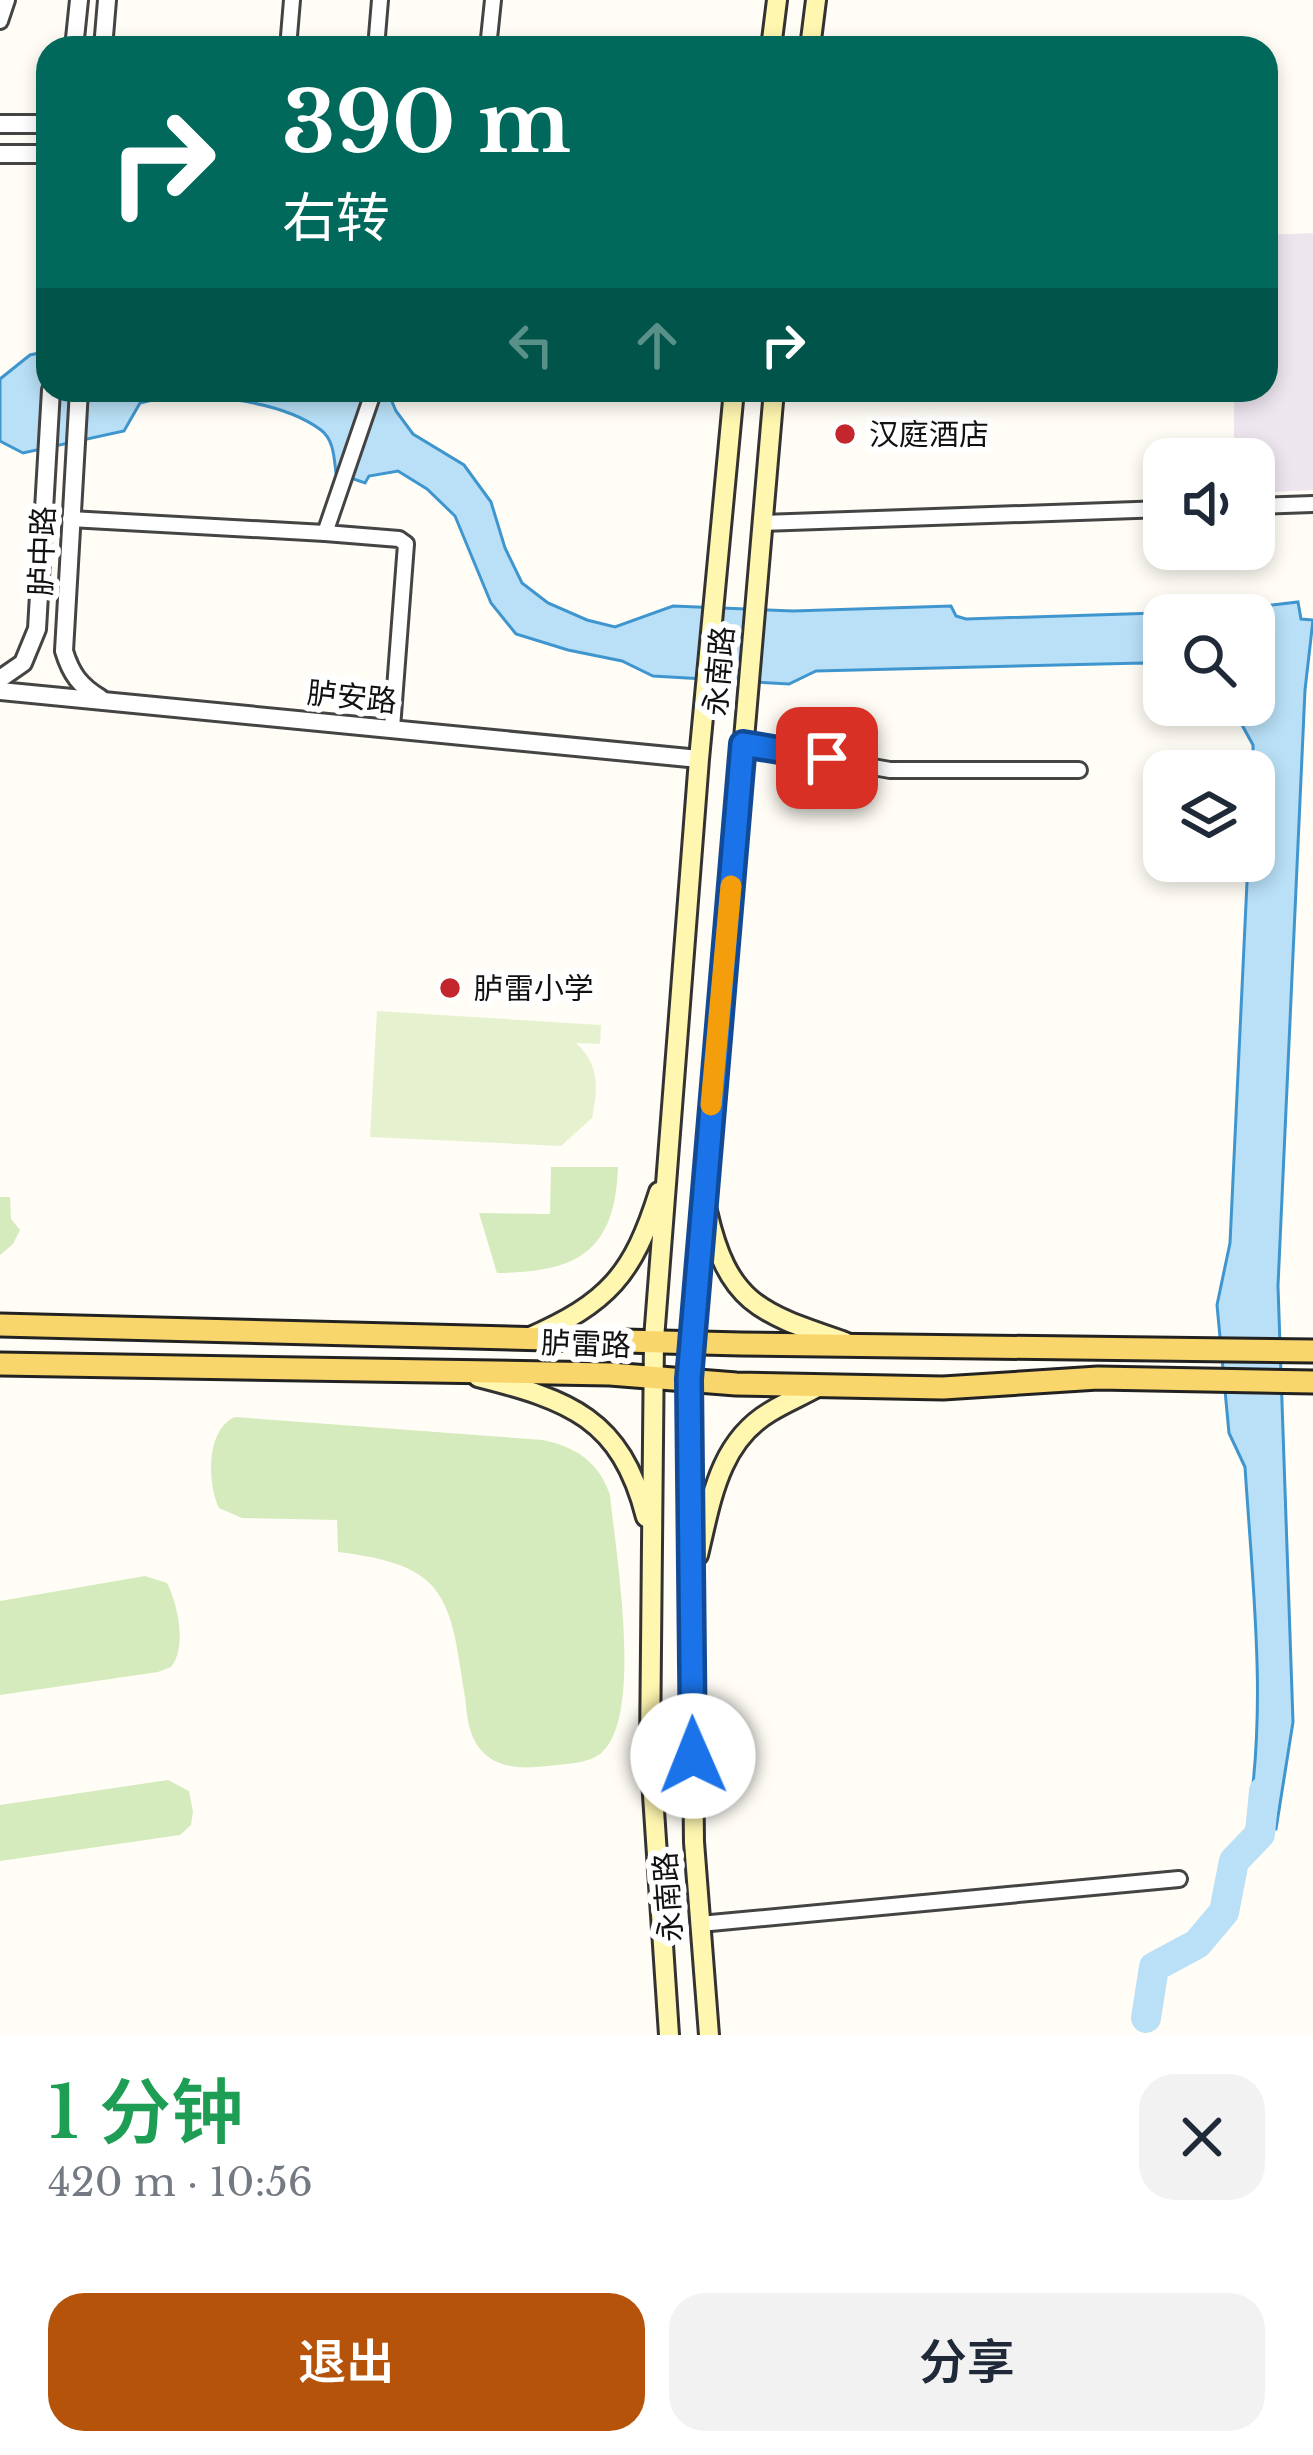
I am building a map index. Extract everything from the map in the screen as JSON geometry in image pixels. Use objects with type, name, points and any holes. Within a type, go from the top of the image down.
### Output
[{"type":"main road","points":[[772,36],[777,0]]},
{"type":"main road","points":[[812,36],[816,0]]},
{"type":"main road","points":[[669,2035],[650,1750],[654,1339],[699,759],[733,402]]},
{"type":"main road","name":"永南路","points":[[709,2035],[694,1842],[689,1379],[773,402]]},
{"type":"main road","points":[[527,1339],[586,1310],[616,1285],[653,1211],[668,1164]]},
{"type":"main road","points":[[704,1196],[729,1279],[745,1295],[784,1321],[856,1345]]},
{"type":"main road","name":"胪雷路","points":[[0,1325],[1313,1351]]},
{"type":"main road","name":"胪雷路","points":[[0,1364],[455,1371],[943,1388],[1098,1378],[1313,1382]]},
{"type":"main road","points":[[455,1371],[542,1394],[601,1429],[631,1469],[653,1544]]},
{"type":"main road","points":[[692,1583],[718,1473],[741,1434],[767,1413],[823,1384]]},
{"type":"street","points":[[0,21],[7,0]]},
{"type":"street","points":[[75,36],[79,0]]},
{"type":"street","points":[[104,36],[107,0]]},
{"type":"street","points":[[289,36],[292,0]]},
{"type":"street","points":[[377,36],[380,0]]},
{"type":"street","points":[[489,36],[493,0]]},
{"type":"street","points":[[0,124],[36,124]]},
{"type":"street","points":[[0,154],[36,154]]},
{"type":"street","name":"胪中路","points":[[0,679],[23,663],[35,641],[50,402]]},
{"type":"street","name":"胪中路","points":[[78,402],[64,651],[70,672],[101,699]]},
{"type":"street","points":[[325,533],[370,402]]},
{"type":"street","points":[[1275,505],[1313,504]]},
{"type":"street","points":[[762,523],[1143,510]]},
{"type":"street","points":[[70,519],[399,539],[409,553],[392,728]]},
{"type":"street","name":"胪安路","points":[[0,691],[699,759]]},
{"type":"street","points":[[743,744],[890,770],[1079,770]]},
{"type":"street","points":[[700,1924],[1179,1879]]},
{"type":"shaded area","points":[[1313,233],[1313,490],[1275,492],[1275,438],[1234,438],[1234,402],[1278,402],[1278,234]]},
{"type":"green space","points":[[377,1011],[601,1025],[600,1044],[576,1043],[595,1078],[592,1118],[561,1146],[370,1137]]},
{"type":"green space","points":[[551,1167],[618,1167],[609,1220],[599,1239],[569,1262],[497,1273],[479,1213],[550,1214]]},
{"type":"green space","points":[[0,1197],[10,1197],[11,1219],[20,1230],[0,1255]]},
{"type":"green space","points":[[235,1417],[543,1440],[576,1452],[593,1465],[610,1495],[624,1632],[621,1706],[614,1735],[600,1754],[575,1763],[528,1767],[502,1764],[487,1756],[471,1731],[447,1611],[423,1577],[402,1566],[338,1552],[337,1520],[242,1518],[219,1508],[212,1485],[214,1444],[225,1423]]},
{"type":"green space","points":[[145,1576],[167,1583],[175,1603],[180,1637],[171,1667],[0,1695],[0,1601]]},
{"type":"green space","points":[[168,1780],[189,1791],[191,1825],[180,1835],[0,1861],[0,1805]]},
{"type":"water","points":[[36,354],[36,402],[145,402],[124,431],[23,453],[0,441],[0,379]]},
{"type":"water","points":[[246,402],[392,402],[413,434],[464,465],[491,502],[522,583],[548,603],[587,620],[615,627],[673,606],[793,611],[951,606],[956,616],[966,619],[1143,613],[1143,663],[816,671],[789,684],[653,676],[622,661],[516,634],[491,603],[455,516],[427,489],[398,471],[369,476],[365,483],[336,473],[325,434],[282,411]]},
{"type":"water","points":[[1298,602],[1301,619],[1313,620],[1305,690],[1278,1286],[1293,1722],[1276,1829],[1246,1835],[1256,1743],[1255,1606],[1245,1467],[1229,1433],[1217,1305],[1230,1243],[1247,882],[1275,882],[1275,750],[1253,750],[1243,726],[1275,726],[1275,605]]},
{"type":"waterway","points":[[1146,2018],[1154,1967],[1197,1944],[1224,1912],[1234,1861],[1260,1834],[1264,1791]]},
{"type":"slow traffic","points":[[711,1105],[731,886]]},
{"type":"place","name":"汉庭酒店","points":[[845,434]]},
{"type":"place","name":"胪雷小学","points":[[450,988]]},
{"type":"route","points":[[693,1756],[689,1379],[743,744],[827,758]]}]
